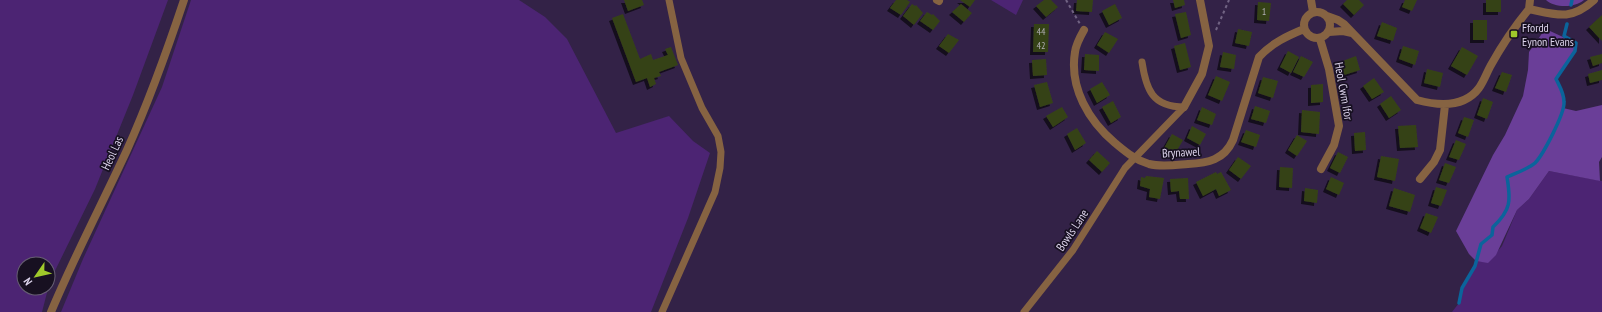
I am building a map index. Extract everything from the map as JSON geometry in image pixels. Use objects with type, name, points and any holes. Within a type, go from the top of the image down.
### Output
[{"type":"street","name":"Heol Las","points":[[51,312],[87,232],[127,150],[160,70],[184,0]]},
{"type":"street","points":[[1184,107],[1202,74],[1209,46],[1200,0]]},
{"type":"street","points":[[1311,0],[1313,12]]},
{"type":"street","points":[[1352,33],[1336,30],[1329,32],[1320,39],[1310,37],[1304,29],[1304,22],[1313,12],[1322,13],[1338,20],[1344,24],[1417,100],[1431,104],[1445,105],[1465,100],[1479,88],[1490,65],[1529,9],[1530,0]]},
{"type":"street","points":[[1529,9],[1554,14],[1571,14],[1582,10],[1594,0]]},
{"type":"street","points":[[1326,16],[1330,23],[1329,32]]},
{"type":"street","name":"Brynawel","points":[[1084,30],[1075,52],[1074,64],[1075,76],[1082,103],[1091,118],[1102,133],[1134,158],[1149,164],[1169,166],[1209,162],[1227,151],[1233,140],[1259,57],[1277,42],[1304,29]]},
{"type":"street","name":"Heol Cwm Ifor","points":[[1320,39],[1329,69],[1339,126],[1334,145],[1321,169]]},
{"type":"street","points":[[1420,179],[1434,162],[1440,150],[1445,105]]},
{"type":"lane","points":[[662,312],[715,192],[720,168],[721,152],[718,136],[702,108],[681,58],[669,0]]},
{"type":"lane","points":[[1142,62],[1145,80],[1151,94],[1169,106],[1184,107]]},
{"type":"lane","name":"Bowls Lane","points":[[1024,312],[1073,250],[1125,168],[1184,107]]},
{"type":"path","points":[[1066,0],[1073,14],[1084,30]]},
{"type":"path","points":[[1209,46],[1229,0]]},
{"type":"shaded area","points":[[0,0],[168,0],[133,95],[95,189],[56,269],[56,256],[16,256],[16,296],[46,296],[42,312],[0,312]]},
{"type":"shaded area","points":[[191,0],[519,0],[545,17],[567,39],[616,133],[669,116],[693,141],[710,153],[688,218],[651,312],[61,312],[83,259],[162,87]]},
{"type":"shaded area","points":[[991,0],[1023,0],[1016,15]]},
{"type":"shaded area","points":[[1546,0],[1584,0],[1570,6],[1559,6]]},
{"type":"shaded area","points":[[1550,31],[1576,43],[1575,51],[1556,79],[1564,97],[1563,108],[1576,111],[1602,105],[1602,157],[1599,162],[1600,181],[1549,171],[1529,199],[1517,210],[1496,255],[1488,263],[1476,261],[1469,254],[1456,231],[1493,155],[1505,135],[1523,96],[1528,70],[1529,52],[1543,32]]},
{"type":"shaded area","points":[[1549,171],[1602,181],[1602,312],[1452,312],[1459,303],[1462,288],[1476,261],[1488,262],[1502,246],[1517,210],[1529,199]]},
{"type":"building","points":[[624,0],[642,0],[644,5],[628,11]]},
{"type":"building","points":[[896,0],[907,0],[910,2],[901,15],[890,8]]},
{"type":"building","points":[[960,0],[975,0],[970,7]]},
{"type":"building","points":[[1044,0],[1051,0],[1058,7],[1046,17],[1036,6]]},
{"type":"building","points":[[1077,0],[1093,0],[1092,12],[1076,11]]},
{"type":"building","points":[[1173,0],[1184,0],[1185,5],[1175,8]]},
{"type":"building","points":[[1347,0],[1359,0],[1364,5],[1354,15],[1343,4]]},
{"type":"building","points":[[1405,0],[1417,0],[1412,11],[1402,7]]},
{"type":"building","points":[[1486,0],[1501,0],[1501,12],[1486,12]]},
{"type":"building","points":[[1258,2],[1271,3],[1269,21],[1257,20]]},
{"type":"building","points":[[912,4],[915,6],[916,5],[923,13],[914,25],[903,16]]},
{"type":"building","points":[[961,4],[972,13],[964,22],[952,12]]},
{"type":"building","points":[[1115,4],[1122,18],[1109,25],[1102,11]]},
{"type":"building","points":[[927,12],[932,15],[933,14],[940,21],[933,30],[920,21]]},
{"type":"building","points":[[1186,12],[1191,35],[1181,38],[1175,14]]},
{"type":"building","points":[[623,14],[640,59],[651,54],[653,60],[668,55],[665,49],[671,47],[678,65],[659,72],[661,76],[654,78],[656,84],[650,87],[647,78],[636,82],[612,18]]},
{"type":"building","points":[[1602,15],[1602,41],[1589,27]]},
{"type":"building","points":[[1473,20],[1487,20],[1487,40],[1473,40]]},
{"type":"building","points":[[1382,22],[1397,28],[1393,41],[1377,36]]},
{"type":"building","points":[[1034,24],[1049,24],[1048,52],[1033,52]]},
{"type":"building","points":[[1238,29],[1252,32],[1249,46],[1235,43]]},
{"type":"building","points":[[1105,32],[1118,39],[1109,53],[1097,45]]},
{"type":"building","points":[[948,34],[959,40],[949,53],[939,46]]},
{"type":"building","points":[[1185,43],[1191,67],[1180,70],[1174,46]]},
{"type":"building","points":[[1403,46],[1419,51],[1415,65],[1399,59]]},
{"type":"building","points":[[1462,47],[1478,56],[1467,75],[1451,66]]},
{"type":"building","points":[[1288,51],[1299,57],[1291,73],[1280,67]]},
{"type":"building","points":[[1223,52],[1236,55],[1234,69],[1220,67]]},
{"type":"building","points":[[1085,54],[1099,55],[1099,71],[1084,70]]},
{"type":"building","points":[[1602,54],[1602,63],[1593,66],[1590,57]]},
{"type":"building","points":[[1301,56],[1313,62],[1304,77],[1293,72]]},
{"type":"building","points":[[1356,56],[1360,70],[1344,75],[1340,62]]},
{"type":"building","points":[[1046,59],[1047,75],[1033,76],[1032,60]]},
{"type":"building","points":[[1427,69],[1443,73],[1440,87],[1424,83]]},
{"type":"building","points":[[1602,70],[1602,80],[1590,83],[1588,74]]},
{"type":"building","points":[[1502,72],[1512,75],[1506,92],[1495,88]]},
{"type":"building","points":[[1216,76],[1230,82],[1222,101],[1208,95]]},
{"type":"building","points":[[1263,77],[1278,81],[1273,98],[1258,93]]},
{"type":"building","points":[[1374,78],[1384,92],[1372,99],[1363,86]]},
{"type":"building","points":[[1047,82],[1053,103],[1040,107],[1034,85]]},
{"type":"building","points":[[1102,82],[1110,95],[1097,103],[1090,89]]},
{"type":"building","points":[[1323,84],[1323,102],[1311,103],[1311,85]]},
{"type":"building","points":[[1391,96],[1401,110],[1389,118],[1380,104]]},
{"type":"building","points":[[1483,98],[1493,102],[1487,119],[1477,115]]},
{"type":"building","points":[[1113,101],[1121,117],[1111,123],[1102,107]]},
{"type":"building","points":[[1255,106],[1270,111],[1266,123],[1251,119]]},
{"type":"building","points":[[1062,107],[1068,117],[1053,127],[1046,116]]},
{"type":"building","points":[[1202,107],[1216,114],[1212,125],[1197,120]]},
{"type":"building","points":[[1302,110],[1320,112],[1319,134],[1301,132]]},
{"type":"building","points":[[1464,117],[1474,120],[1468,137],[1458,133]]},
{"type":"building","points":[[1416,125],[1418,147],[1400,148],[1398,126]]},
{"type":"building","points":[[1192,126],[1206,134],[1200,145],[1187,138]]},
{"type":"building","points":[[1077,128],[1086,143],[1075,150],[1067,134]]},
{"type":"building","points":[[1246,130],[1260,135],[1256,147],[1241,142]]},
{"type":"building","points":[[1365,132],[1366,150],[1355,151],[1354,133]]},
{"type":"building","points":[[1172,134],[1183,140],[1174,156],[1163,150]]},
{"type":"building","points":[[1297,135],[1307,141],[1297,156],[1288,150]]},
{"type":"building","points":[[1456,140],[1466,144],[1459,160],[1449,157]]},
{"type":"building","points":[[1097,151],[1110,163],[1102,172],[1089,160]]},
{"type":"building","points":[[1338,152],[1348,157],[1340,173],[1330,168]]},
{"type":"building","points":[[1381,156],[1399,159],[1395,181],[1377,177]]},
{"type":"building","points":[[1238,157],[1251,166],[1241,179],[1229,170]]},
{"type":"building","points":[[1445,163],[1456,167],[1449,183],[1439,180]]},
{"type":"building","points":[[1280,167],[1293,168],[1292,188],[1279,187]]},
{"type":"building","points":[[1216,172],[1217,174],[1221,172],[1231,190],[1219,196],[1216,189],[1203,196],[1196,182]]},
{"type":"building","points":[[1146,176],[1164,178],[1160,199],[1149,197],[1150,189],[1140,186],[1141,177],[1145,178]]},
{"type":"building","points":[[1331,177],[1344,183],[1339,195],[1326,189]]},
{"type":"building","points":[[1188,178],[1189,199],[1180,199],[1179,191],[1171,192],[1170,179]]},
{"type":"building","points":[[1436,187],[1447,190],[1441,206],[1431,203]]},
{"type":"building","points":[[1305,188],[1318,190],[1317,203],[1304,201]]},
{"type":"building","points":[[1394,188],[1415,195],[1410,212],[1389,206]]},
{"type":"building","points":[[1426,213],[1438,217],[1431,233],[1420,228]]},
{"type":"waterway","points":[[1571,5],[1572,0]]},
{"type":"waterway","points":[[1459,303],[1462,288],[1475,266],[1481,244],[1492,235],[1493,227],[1499,221],[1508,205],[1509,193],[1507,177],[1525,169],[1539,159],[1561,115],[1564,99],[1562,90],[1556,79],[1575,51],[1576,43],[1564,36],[1567,24]]},
{"type":"place","name":"Ffordd Eynon Evans","points":[[1514,34]]}]
